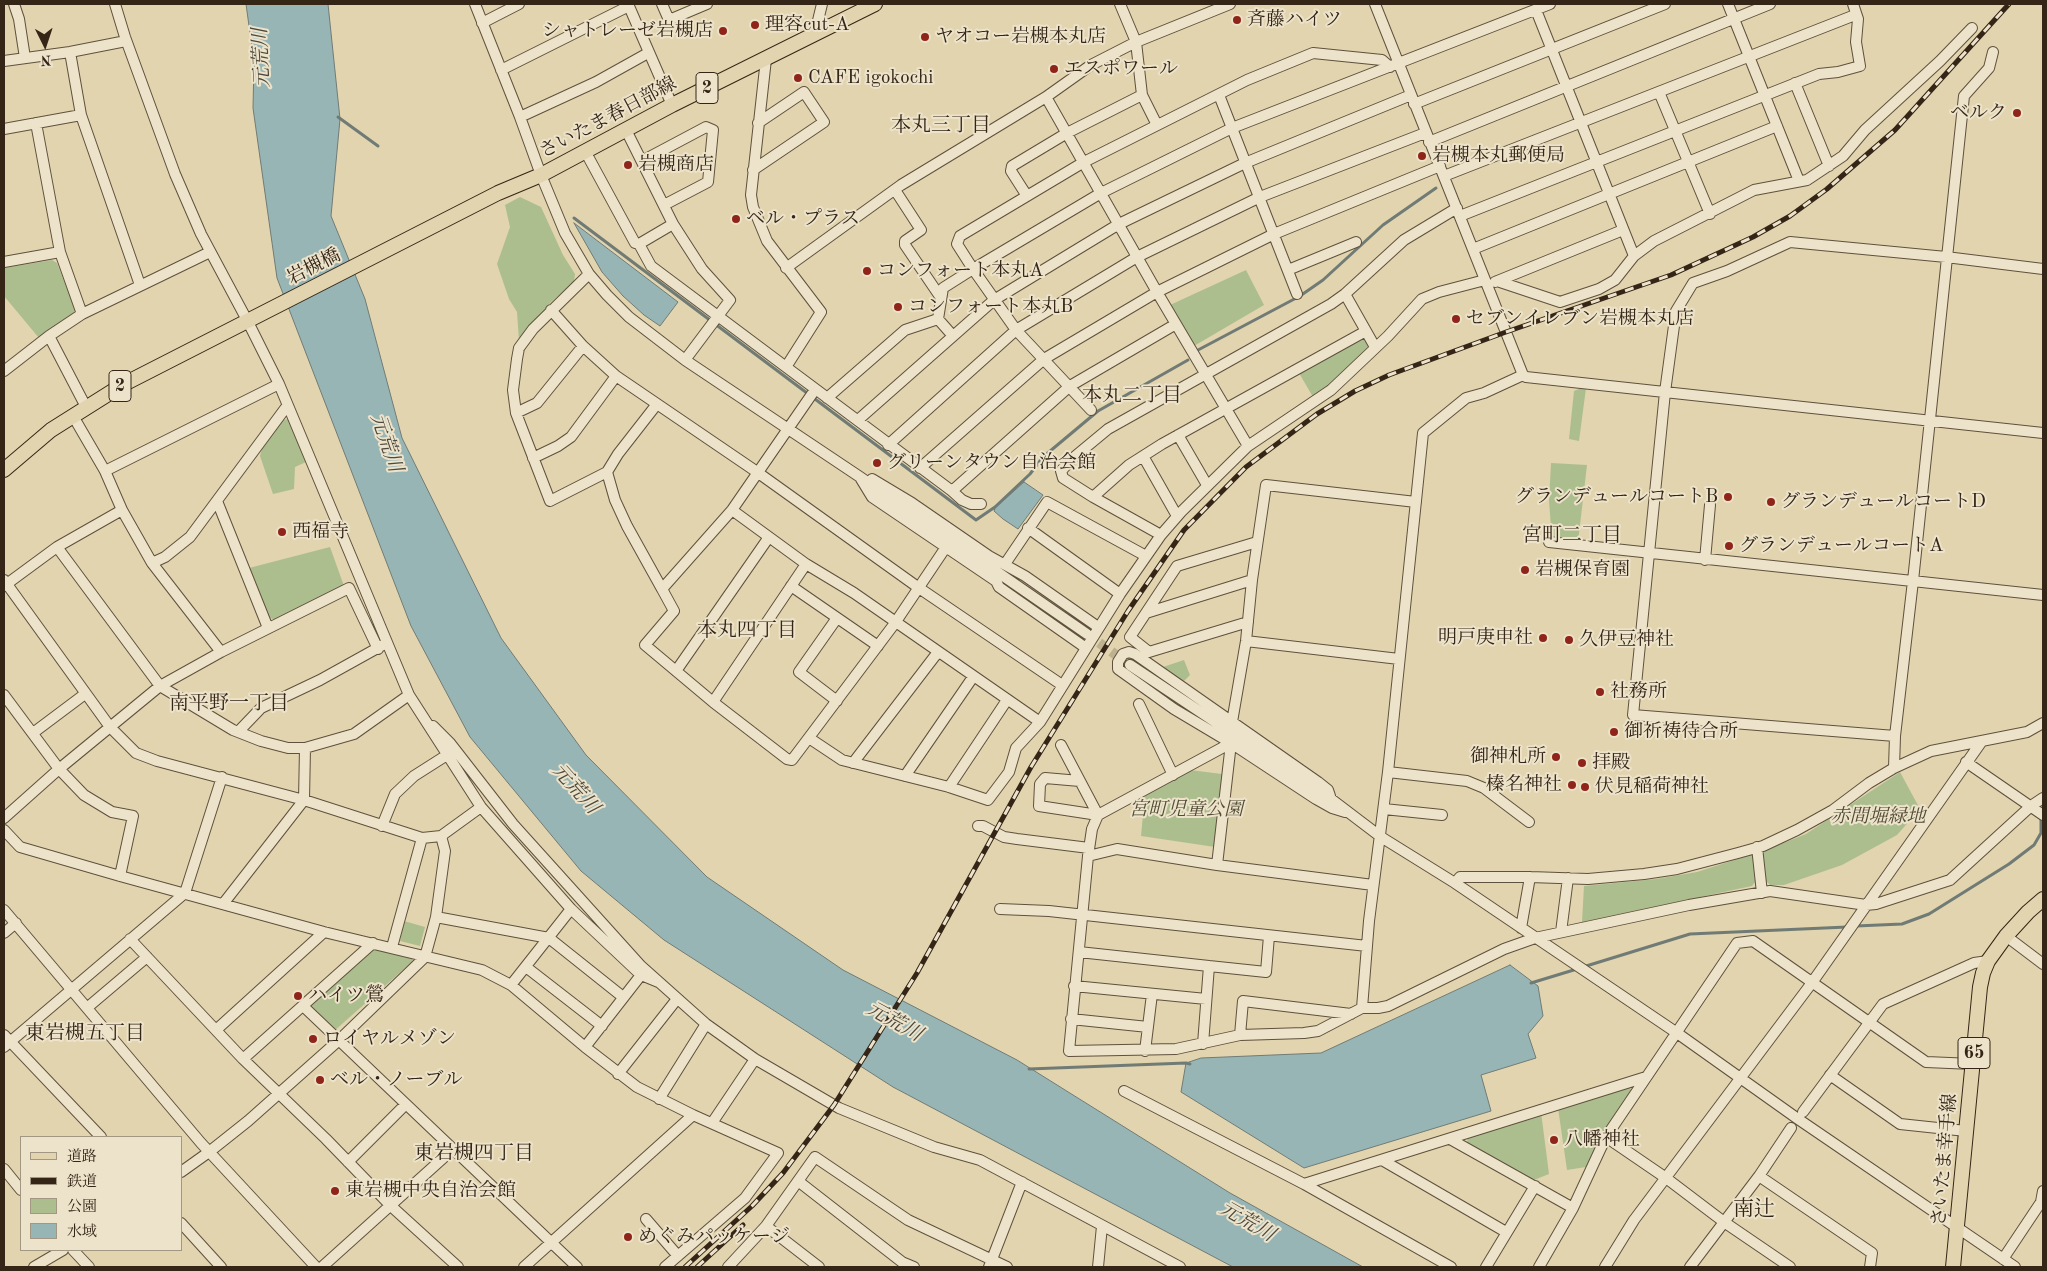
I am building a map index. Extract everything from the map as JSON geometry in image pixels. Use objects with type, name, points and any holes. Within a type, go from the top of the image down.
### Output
[{"type":"main road","name":"さいたま春日部線","points":[[385,252],[498,193],[540,175],[672,105],[875,4]]},
{"type":"main road","name":"岩槻橋","points":[[254,318],[385,252]]},
{"type":"main road","name":"2","points":[[4,470],[51,430],[86,407],[124,384],[254,318]]},
{"type":"main road","name":"さいたま幸手線","points":[[1953,1267],[1980,987],[1988,961],[2006,936],[2043,899]]},
{"type":"street","points":[[14,4],[19,19],[25,58]]},
{"type":"street","points":[[115,4],[126,41],[175,174],[210,252],[254,318],[287,406],[409,695],[481,807],[572,909],[641,975],[658,982]]},
{"type":"street","points":[[475,4],[520,117],[540,175],[565,233],[589,274],[629,317],[685,360],[860,477],[1087,634]]},
{"type":"street","points":[[482,23],[519,4]]},
{"type":"street","points":[[662,4],[669,20],[707,4]]},
{"type":"street","points":[[1120,4],[1136,42],[1142,95],[1157,125]]},
{"type":"street","points":[[786,268],[895,190],[1046,97],[1091,65],[1136,42],[1230,4]]},
{"type":"street","points":[[1374,4],[1395,66],[1413,100],[1473,249],[1490,282],[1523,375]]},
{"type":"street","points":[[938,319],[943,288],[1101,194],[1232,128],[1550,4]]},
{"type":"street","points":[[858,420],[994,300],[1118,224],[1245,163],[1666,4]]},
{"type":"street","points":[[1728,4],[1799,181]]},
{"type":"street","points":[[888,445],[1016,330],[1137,257],[1260,197],[1566,85],[1770,4]]},
{"type":"street","points":[[1161,535],[1063,478],[1061,471],[1073,458],[1108,429],[1331,304],[1345,294],[1404,240],[1459,212],[1597,163],[1819,74],[1838,72],[1860,66],[1856,42],[1858,19],[1855,15],[1853,4]]},
{"type":"street","points":[[501,70],[629,5],[648,53],[672,105]]},
{"type":"street","points":[[815,33],[819,5]]},
{"type":"street","points":[[1536,10],[1634,256]]},
{"type":"street","points":[[920,468],[1044,359],[1157,292],[1274,234],[1442,171],[1582,123],[1855,15]]},
{"type":"street","points":[[1490,282],[1560,302],[1599,289],[1615,280],[1634,256],[1654,241],[1754,190],[1807,180],[1843,156],[1865,130],[1940,61],[1972,28]]},
{"type":"street","points":[[4,61],[70,52],[126,41]]},
{"type":"street","points":[[70,52],[80,115],[140,285]]},
{"type":"street","points":[[1894,768],[1895,736],[1964,96],[1990,68],[1993,52]]},
{"type":"street","points":[[520,117],[596,82],[648,53]]},
{"type":"street","points":[[1091,410],[1016,330],[957,244],[960,236],[1084,162],[1289,62],[1313,53],[1382,60],[1395,66]]},
{"type":"street","points":[[766,59],[751,195],[757,218],[767,241],[821,312],[786,367]]},
{"type":"street","points":[[1795,83],[1829,166]]},
{"type":"street","points":[[753,170],[824,122],[804,92],[758,123]]},
{"type":"street","points":[[1659,92],[1710,214]]},
{"type":"street","points":[[1027,196],[1011,171],[1012,166],[1067,133],[1142,95]]},
{"type":"street","points":[[1219,95],[1297,294]]},
{"type":"street","points":[[1046,97],[1157,292],[1248,446]]},
{"type":"street","points":[[4,129],[80,115]]},
{"type":"street","points":[[36,123],[60,252],[82,314]]},
{"type":"street","points":[[1473,249],[1777,126]]},
{"type":"street","points":[[642,161],[706,127],[714,130],[708,182],[664,205]]},
{"type":"street","points":[[626,130],[673,224],[702,269],[730,300],[685,360]]},
{"type":"street","points":[[585,152],[635,243],[639,244],[651,266],[715,321],[786,367],[962,500],[971,504],[981,504]]},
{"type":"street","points":[[895,190],[921,230],[905,241],[905,245],[942,298]]},
{"type":"street","points":[[639,244],[673,224]]},
{"type":"street","points":[[809,738],[842,760],[949,787],[988,800],[1009,772],[1016,748],[1040,722],[1120,594],[1161,535],[1207,485],[1248,446],[1331,390],[1422,299],[1439,292],[1490,282],[1624,230]]},
{"type":"street","points":[[1288,270],[1356,242]]},
{"type":"street","points":[[1895,736],[1633,715],[1665,392],[1676,311],[1693,283],[1727,271],[1790,242],[1946,257],[2043,269]]},
{"type":"street","points":[[4,262],[60,252]]},
{"type":"street","points":[[4,371],[49,336],[82,314],[210,252]]},
{"type":"street","points":[[589,274],[551,310],[519,348],[513,390],[516,413],[550,501],[607,472],[618,454],[657,404]]},
{"type":"street","points":[[1345,294],[1375,347]]},
{"type":"street","points":[[551,310],[583,346],[616,376],[757,472],[919,588],[1062,685]]},
{"type":"street","points":[[938,319],[953,336]]},
{"type":"street","points":[[827,398],[905,330],[938,319]]},
{"type":"street","points":[[952,491],[1070,386],[1176,324]]},
{"type":"street","points":[[1093,497],[1129,465],[1143,456],[1366,331]]},
{"type":"street","points":[[49,336],[86,407]]},
{"type":"street","points":[[516,413],[537,404],[583,346]]},
{"type":"street","points":[[1362,1008],[1373,885],[1381,837],[1423,433],[1466,398],[1484,393],[1523,375],[1526,377],[2043,433]]},
{"type":"street","points":[[533,458],[558,446],[571,437],[616,376]]},
{"type":"street","points":[[105,471],[279,384]]},
{"type":"street","points":[[662,589],[732,510],[812,394]]},
{"type":"street","points":[[152,563],[166,557],[190,537],[287,406]]},
{"type":"street","points":[[73,416],[105,471],[122,510],[152,563],[221,652]]},
{"type":"street","points":[[1178,435],[1207,485]]},
{"type":"street","points":[[1143,456],[1177,516]]},
{"type":"street","points":[[850,471],[884,485],[989,556],[1005,564],[1098,628]]},
{"type":"street","points":[[607,472],[615,500],[626,526],[674,611],[645,645],[787,759],[792,760],[837,701],[895,622],[946,547]]},
{"type":"street","points":[[860,477],[872,497],[996,581],[999,587],[1086,648]]},
{"type":"street","points":[[1232,722],[1246,641],[1252,580],[1266,485],[1416,502]]},
{"type":"street","points":[[217,502],[268,628]]},
{"type":"street","points":[[1005,564],[1047,502],[1146,556]]},
{"type":"street","points":[[1704,560],[1710,505]]},
{"type":"street","points":[[122,510],[57,546],[5,583],[110,727],[136,753],[304,800],[422,838],[441,836],[481,807]]},
{"type":"street","points":[[732,510],[806,564],[854,593],[1040,722]]},
{"type":"street","points":[[1028,528],[1120,594]]},
{"type":"street","points":[[676,671],[769,537]]},
{"type":"street","points":[[1248,622],[1149,652],[1130,638],[1177,566],[1257,542]]},
{"type":"street","points":[[1549,542],[2043,595]]},
{"type":"street","points":[[57,546],[160,686],[210,718],[238,732],[261,741],[288,748],[305,748],[354,734],[409,695]]},
{"type":"street","points":[[714,702],[806,564]]},
{"type":"street","points":[[1146,613],[1252,580]]},
{"type":"street","points":[[791,586],[878,646]]},
{"type":"street","points":[[4,818],[59,769],[160,686],[221,652],[349,588],[378,649]]},
{"type":"street","points":[[837,618],[799,672],[837,701]]},
{"type":"street","points":[[1246,641],[1400,659]]},
{"type":"street","points":[[238,732],[261,708],[320,680],[388,642]]},
{"type":"street","points":[[853,763],[938,652]]},
{"type":"street","points":[[1331,799],[1328,790],[1318,782],[1135,654],[1129,652],[1123,654],[1118,662],[1118,669],[1174,709],[1316,799],[1332,808],[1352,815]]},
{"type":"street","points":[[1130,665],[1331,799],[1381,837],[1455,883],[1677,1033],[1739,1078],[2015,1267]]},
{"type":"street","points":[[904,776],[973,677]]},
{"type":"street","points":[[33,733],[85,694]]},
{"type":"street","points":[[4,695],[59,769],[84,795],[112,812],[133,816],[120,876]]},
{"type":"street","points":[[949,787],[1007,700]]},
{"type":"street","points":[[1140,704],[1173,775]]},
{"type":"street","points":[[419,711],[450,743],[513,824],[641,966],[706,1024],[755,1059],[839,1108],[934,1147],[980,1160],[1180,1267]]},
{"type":"street","points":[[1455,883],[1460,877],[1530,876],[1588,879],[1677,869],[1757,847],[1797,830],[1826,814],[1894,768],[1931,751],[2026,732],[2043,723]]},
{"type":"street","points":[[1605,1267],[1634,1220],[1811,984],[1982,741]]},
{"type":"street","points":[[1080,781],[1044,778],[1040,784],[1039,806],[1098,815],[1231,744]]},
{"type":"street","points":[[1217,865],[1231,744]]},
{"type":"street","points":[[1061,745],[1098,815]]},
{"type":"street","points":[[223,904],[304,800],[305,748]]},
{"type":"street","points":[[382,826],[395,794],[414,776],[447,756]]},
{"type":"street","points":[[1966,762],[2043,815]]},
{"type":"street","points":[[1388,772],[1467,781],[1484,788],[1529,822]]},
{"type":"street","points":[[100,1136],[6,1041],[72,990],[185,893],[222,777]]},
{"type":"street","points":[[1098,815],[1092,829],[1089,852],[1074,986],[1069,1051],[1176,1049],[1240,1036],[1318,1031],[1362,1008],[1388,1006],[1504,948],[1534,938],[1689,905],[1770,891],[1866,905],[1876,904],[1950,880],[2031,806],[2043,798]]},
{"type":"street","points":[[1384,809],[1442,815]]},
{"type":"street","points":[[978,826],[983,826],[1004,836],[1089,852],[1117,849],[1217,865],[1373,885]]},
{"type":"street","points":[[4,830],[20,847],[324,932],[482,970],[511,985],[618,1074],[659,1099],[778,1153],[745,1198],[665,1267]]},
{"type":"street","points":[[182,1171],[209,1152],[279,1093],[338,1041],[426,957],[436,917],[445,851],[441,836]]},
{"type":"street","points":[[392,947],[422,838]]},
{"type":"street","points":[[1757,847],[1762,892]]},
{"type":"street","points":[[1521,928],[1530,876]]},
{"type":"street","points":[[1561,932],[1568,878]]},
{"type":"street","points":[[511,985],[572,909]]},
{"type":"street","points":[[1000,909],[1049,911],[1367,946]]},
{"type":"street","points":[[4,910],[209,1152],[316,1267]]},
{"type":"street","points":[[436,917],[549,938],[623,997]]},
{"type":"street","points":[[4,933],[16,923]]},
{"type":"street","points":[[216,1030],[324,932]]},
{"type":"street","points":[[1079,952],[1266,972],[1269,936]]},
{"type":"street","points":[[2006,936],[2043,964]]},
{"type":"street","points":[[130,939],[243,1059],[390,1206],[458,1267]]},
{"type":"street","points":[[1539,1267],[1573,1208],[1606,1137],[1737,943],[1752,941],[1811,984],[1926,1062],[1973,1064]]},
{"type":"street","points":[[243,1059],[373,943]]},
{"type":"street","points":[[88,1007],[147,957]]},
{"type":"street","points":[[1803,1112],[1883,1004],[1974,963],[1988,961]]},
{"type":"street","points":[[1203,1044],[1209,966]]},
{"type":"street","points":[[526,967],[602,1026]]},
{"type":"street","points":[[585,1047],[641,975]]},
{"type":"street","points":[[1074,986],[1206,999]]},
{"type":"street","points":[[1145,1051],[1152,994]]},
{"type":"street","points":[[618,1074],[677,999]]},
{"type":"street","points":[[1240,1036],[1243,1001],[1351,1014]]},
{"type":"street","points":[[303,1006],[576,1267]]},
{"type":"street","points":[[1071,1019],[1148,1027]]},
{"type":"street","points":[[659,1099],[706,1024]]},
{"type":"street","points":[[712,1123],[755,1059]]},
{"type":"street","points":[[1830,1075],[1900,1124],[1966,1131]]},
{"type":"street","points":[[1304,1184],[1646,1077]]},
{"type":"street","points":[[1124,1091],[1304,1184],[1451,1267]]},
{"type":"street","points":[[348,1162],[405,1105]]},
{"type":"street","points":[[524,1267],[693,1115]]},
{"type":"street","points":[[1691,1267],[1759,1176],[1791,1128]]},
{"type":"street","points":[[1606,1137],[1790,1267]]},
{"type":"street","points":[[1450,1139],[1573,1208]]},
{"type":"street","points":[[322,1267],[452,1150]]},
{"type":"street","points":[[732,1266],[766,1226],[815,1157],[908,1220],[990,1263],[1007,1267]]},
{"type":"street","points":[[1382,1160],[1506,1232]]},
{"type":"street","points":[[4,1169],[20,1189]]},
{"type":"street","points":[[1759,1176],[1872,1253],[1870,1267]]},
{"type":"street","points":[[798,1181],[902,1262],[914,1267]]},
{"type":"street","points":[[990,1263],[1022,1182]]},
{"type":"street","points":[[1486,1267],[1535,1186]]},
{"type":"street","points":[[2003,1259],[2041,1202],[2043,1191]]},
{"type":"street","points":[[646,1219],[678,1256]]},
{"type":"street","points":[[182,1224],[221,1267]]},
{"type":"street","points":[[766,1226],[819,1267]]},
{"type":"street","points":[[1098,1267],[1102,1226]]},
{"type":"street","points":[[34,1267],[61,1251]]},
{"type":"street","points":[[74,1251],[89,1267]]},
{"type":"green space","points":[[520,197],[541,207],[563,255],[575,274],[574,282],[551,302],[519,341],[517,312],[509,299],[497,264],[510,227],[505,205]]},
{"type":"green space","points":[[52,260],[57,263],[75,309],[73,318],[39,338],[4,296],[4,268]]},
{"type":"green space","points":[[1246,270],[1264,305],[1194,346],[1170,305]]},
{"type":"green space","points":[[1364,337],[1369,347],[1333,383],[1313,397],[1299,373]]},
{"type":"green space","points":[[1586,388],[1579,441],[1569,439],[1574,391]]},
{"type":"green space","points":[[289,419],[306,462],[295,467],[294,489],[273,494],[260,456],[263,444],[282,420]]},
{"type":"green space","points":[[1551,463],[1587,465],[1578,542],[1552,540],[1549,501]]},
{"type":"green space","points":[[330,547],[344,586],[276,620],[270,618],[249,568]]},
{"type":"green space","points":[[1184,660],[1190,675],[1183,682],[1163,667]]},
{"type":"green space","name":"宮町児童公園","points":[[1190,770],[1222,774],[1215,847],[1141,836],[1145,793]]},
{"type":"green space","name":"赤間堀緑地","points":[[1900,772],[1920,809],[1897,835],[1842,865],[1784,885],[1770,885],[1766,881],[1763,851],[1806,834]]},
{"type":"green space","points":[[1753,854],[1755,882],[1752,886],[1582,922],[1584,886],[1656,879],[1697,872]]},
{"type":"green space","points":[[404,921],[425,927],[420,946],[400,941]]},
{"type":"green space","points":[[374,949],[412,959],[413,961],[333,1032],[309,1010],[310,1005]]},
{"type":"green space","points":[[1628,1085],[1633,1092],[1586,1167],[1567,1170],[1558,1108]]},
{"type":"green space","points":[[1541,1112],[1549,1174],[1534,1180],[1467,1143],[1468,1136]]},
{"type":"water","name":"元荒川","points":[[246,4],[328,4],[340,119],[331,216],[365,299],[402,438],[501,638],[586,755],[707,877],[843,970],[1017,1060],[1230,1193],[1363,1267],[1233,1267],[893,1087],[664,940],[581,871],[470,737],[411,626],[277,278],[253,108],[254,62]]},
{"type":"water","points":[[574,223],[678,302],[660,326],[644,315],[623,296],[602,272]]},
{"type":"water","points":[[1024,482],[1043,495],[1018,529],[994,511]]},
{"type":"water","points":[[1510,965],[1538,986],[1543,1016],[1528,1034],[1536,1058],[1481,1075],[1491,1111],[1304,1168],[1181,1092],[1186,1063],[1201,1058],[1321,1053]]},
{"type":"waterway","points":[[338,117],[378,146]]},
{"type":"waterway","points":[[1198,350],[1300,296],[1323,280],[1383,225],[1436,188]]},
{"type":"waterway","points":[[574,218],[976,520],[995,507],[1030,474],[1043,457],[1098,411],[1188,360]]},
{"type":"waterway","points":[[1856,926],[1902,924],[1929,914],[2009,864],[2034,845],[2041,833],[2041,817]]},
{"type":"waterway","points":[[1583,967],[1690,934],[1847,927]]},
{"type":"waterway","points":[[1531,983],[1577,969]]},
{"type":"waterway","points":[[1029,1069],[1190,1064]]},
{"type":"tunnel","points":[[1087,634],[1130,665]]},
{"type":"railway","points":[[685,1267],[752,1206],[783,1173],[834,1105],[917,973],[1031,767],[1128,611],[1184,530],[1246,467],[1317,414],[1355,391],[1389,375],[1671,275],[1753,237],[1790,216],[1827,189],[1895,130],[2009,4]]},
{"type":"railway","points":[[697,1267],[743,1225]]},
{"type":"place","name":"斉藤ハイツ","points":[[1237,20]]},
{"type":"place","name":"理容cut-A","points":[[755,25]]},
{"type":"place","name":"シャトレーゼ岩槻店","points":[[723,31]]},
{"type":"place","name":"ヤオコー岩槻本丸店","points":[[925,37]]},
{"type":"place","name":"エスポワール","points":[[1054,69]]},
{"type":"place","name":"CAFE igokochi","points":[[798,78]]},
{"type":"place","name":"ベルク","points":[[2017,113]]},
{"type":"place","name":"岩槻本丸郵便局","points":[[1422,156]]},
{"type":"place","name":"岩槻商店","points":[[628,165]]},
{"type":"place","name":"ベル・プラス","points":[[736,219]]},
{"type":"place","name":"コンフォート本丸A","points":[[867,271]]},
{"type":"place","name":"コンフォート本丸B","points":[[898,307]]},
{"type":"place","name":"セブンイレブン岩槻本丸店","points":[[1456,319]]},
{"type":"place","name":"グリーンタウン自治会館","points":[[877,463]]},
{"type":"place","name":"グランデュールコートB","points":[[1728,497]]},
{"type":"place","name":"グランデュールコートD","points":[[1771,502]]},
{"type":"place","name":"西福寺","points":[[282,532]]},
{"type":"place","name":"グランデュールコートA","points":[[1729,546]]},
{"type":"place","name":"岩槻保育園","points":[[1525,570]]},
{"type":"place","name":"明戸庚申社","points":[[1543,638]]},
{"type":"place","name":"久伊豆神社","points":[[1569,640]]},
{"type":"place","name":"社務所","points":[[1600,692]]},
{"type":"place","name":"御祈祷待合所","points":[[1614,732]]},
{"type":"place","name":"御神札所","points":[[1556,757]]},
{"type":"place","name":"拝殿","points":[[1582,763]]},
{"type":"place","name":"榛名神社","points":[[1572,785]]},
{"type":"place","name":"伏見稲荷神社","points":[[1585,787]]},
{"type":"place","name":"ハイツ鶯","points":[[298,996]]},
{"type":"place","name":"ロイヤルメゾン","points":[[313,1039]]},
{"type":"place","name":"ベル・ノーブル","points":[[320,1080]]},
{"type":"place","name":"八幡神社","points":[[1554,1140]]},
{"type":"place","name":"東岩槻中央自治会館","points":[[335,1191]]},
{"type":"place","name":"めぐみパッケージ","points":[[628,1237]]},
{"type":"district","name":"本丸三丁目","points":[[941,126]]},
{"type":"district","name":"本丸二丁目","points":[[1132,396]]},
{"type":"district","name":"宮町二丁目","points":[[1572,536]]},
{"type":"district","name":"本丸四丁目","points":[[747,631]]},
{"type":"district","name":"南平野一丁目","points":[[229,704]]},
{"type":"district","name":"東岩槻五丁目","points":[[85,1034]]},
{"type":"district","name":"東岩槻四丁目","points":[[474,1154]]},
{"type":"district","name":"南辻","points":[[1754,1209]]}]
